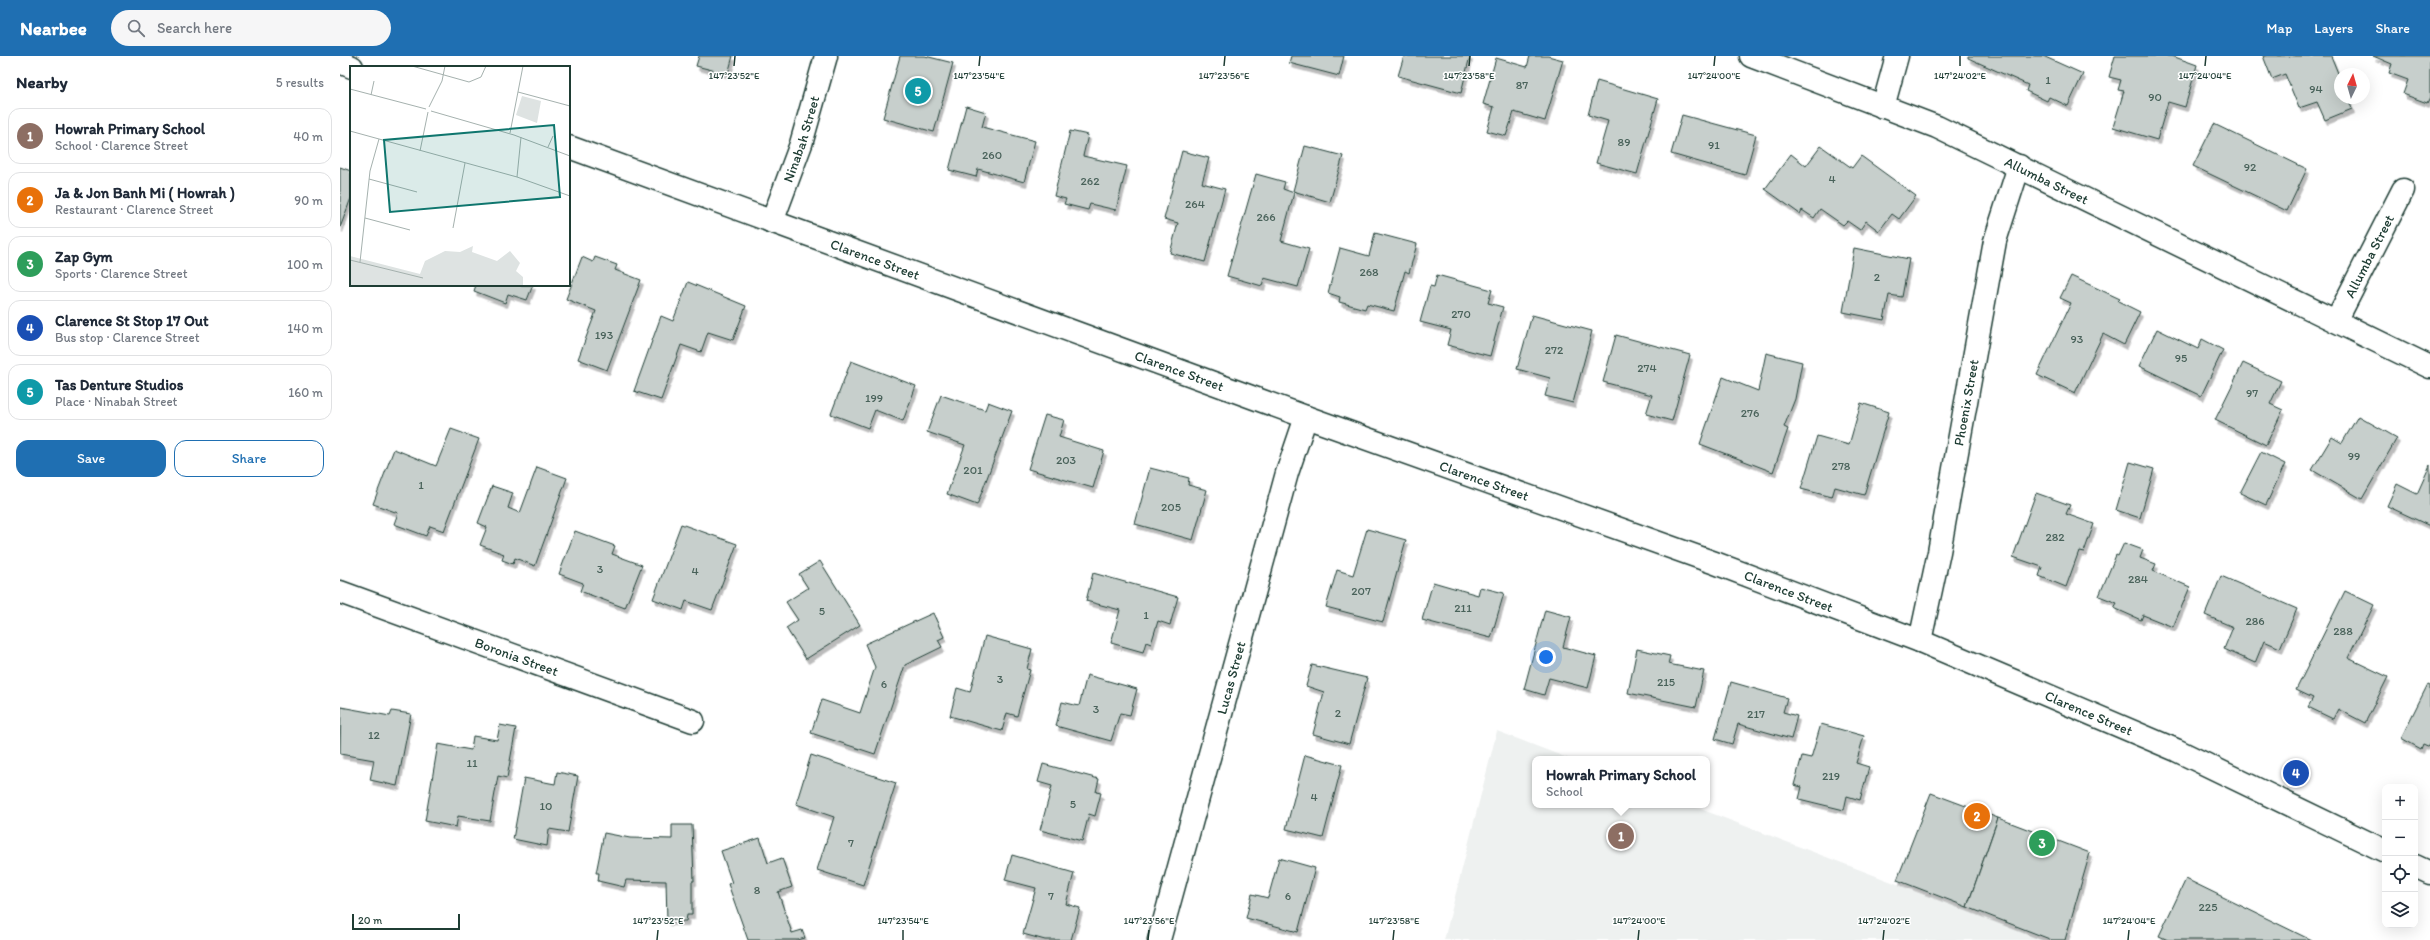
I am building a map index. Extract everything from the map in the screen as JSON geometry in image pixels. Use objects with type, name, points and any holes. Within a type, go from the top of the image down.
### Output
[{"type":"street","name":"Ninabah Street","points":[[772,222],[801,144],[826,56]]},
{"type":"street","name":"Allumba Street","points":[[1751,56],[1937,127],[2430,367]]},
{"type":"street","points":[[1883,107],[1897,56]]},
{"type":"street","points":[[340,62],[350,66]]},
{"type":"street","name":"Clarence Street","points":[[570,147],[1306,417],[1715,563],[1920,641],[2176,750],[2382,850]]},
{"type":"street","name":"Phoenix Street","points":[[1920,641],[1939,552],[1995,242],[2019,166]]},
{"type":"street","name":"Allumba Street","points":[[2336,321],[2404,190]]},
{"type":"street","name":"Lucas Street","points":[[1159,940],[1287,473],[1306,417]]},
{"type":"street","name":"Boronia Street","points":[[340,592],[693,721]]},
{"type":"street","points":[[2418,867],[2430,873]]},
{"type":"shaded area","points":[[1497,731],[1562,756],[1532,756],[1532,808],[1698,808],[2044,940],[1444,940]]},
{"type":"building","points":[[699,56],[733,56],[728,74],[696,66]]},
{"type":"building","points":[[900,56],[925,56],[953,63],[934,132],[883,118]]},
{"type":"building","points":[[1291,56],[1344,56],[1339,76],[1289,63]]},
{"type":"building","points":[[1404,56],[1470,56],[1461,93],[1398,76]]},
{"type":"building","points":[[1530,56],[1548,56],[1563,60],[1545,121],[1514,112],[1506,136],[1487,131],[1494,107],[1483,104],[1496,58],[1527,67]]},
{"type":"building","points":[[1968,56],[2043,56],[2083,74],[2068,106],[2049,97],[2047,101],[2026,91],[2028,85],[1968,58]]},
{"type":"building","points":[[2115,56],[2172,56],[2197,65],[2185,107],[2168,102],[2157,140],[2113,127],[2124,91],[2118,90],[2121,80],[2109,77]]},
{"type":"building","points":[[2263,56],[2331,56],[2336,68],[2334,68],[2334,104],[2350,104],[2352,109],[2325,120],[2317,102],[2299,108],[2285,74],[2272,79]]},
{"type":"building","points":[[2373,56],[2430,56],[2430,97],[2427,103],[2403,94],[2408,80],[2389,73],[2392,64]]},
{"type":"building","points":[[1597,81],[1658,99],[1637,174],[1596,163],[1608,121],[1588,115]]},
{"type":"building","points":[[966,106],[986,112],[982,127],[1035,141],[1024,182],[978,169],[976,177],[949,170]]},
{"type":"building","points":[[1682,115],[1756,135],[1745,175],[1671,154]]},
{"type":"building","points":[[2214,124],[2307,169],[2287,211],[2193,166]]},
{"type":"building","points":[[1070,131],[1088,135],[1083,156],[1127,166],[1116,210],[1090,204],[1088,210],[1064,204],[1066,199],[1054,196]]},
{"type":"building","points":[[1305,146],[1343,156],[1330,202],[1293,191]]},
{"type":"building","points":[[1821,146],[1852,168],[1861,156],[1916,196],[1899,219],[1892,214],[1879,231],[1866,221],[1860,230],[1847,221],[1843,225],[1820,209],[1814,218],[1802,210],[1800,214],[1765,189],[1791,154],[1806,166]]},
{"type":"building","points":[[1182,151],[1209,158],[1202,183],[1225,189],[1205,262],[1170,253],[1178,223],[1164,219]]},
{"type":"building","points":[[340,167],[350,171],[350,201],[340,228]]},
{"type":"building","points":[[1256,174],[1285,182],[1283,189],[1294,193],[1281,241],[1309,249],[1298,287],[1264,278],[1262,286],[1227,276]]},
{"type":"building","points":[[1375,233],[1417,244],[1409,273],[1405,271],[1394,311],[1367,304],[1365,309],[1339,302],[1340,297],[1328,293],[1340,248],[1369,256]]},
{"type":"building","points":[[1854,248],[1909,259],[1902,297],[1889,295],[1884,320],[1843,312]]},
{"type":"building","points":[[582,257],[593,262],[595,257],[617,265],[615,270],[641,280],[607,370],[578,359],[596,311],[566,299]]},
{"type":"building","points":[[1437,275],[1492,290],[1488,303],[1503,307],[1490,356],[1447,345],[1451,330],[1420,322],[1430,286],[1434,287]]},
{"type":"building","points":[[2071,276],[2120,299],[2118,301],[2140,312],[2124,345],[2103,334],[2075,393],[2037,375],[2071,303],[2060,298]]},
{"type":"building","points":[[688,282],[746,306],[733,340],[708,332],[701,352],[681,345],[661,400],[634,391],[661,316],[673,321]]},
{"type":"building","points":[[476,286],[533,286],[527,300],[508,294],[505,303],[474,291]]},
{"type":"building","points":[[1532,315],[1592,331],[1573,403],[1545,396],[1550,378],[1517,369]]},
{"type":"building","points":[[2157,329],[2198,349],[2202,339],[2223,350],[2201,396],[2139,366]]},
{"type":"building","points":[[1616,335],[1690,355],[1672,421],[1646,414],[1652,395],[1603,382]]},
{"type":"building","points":[[1766,353],[1802,362],[1795,399],[1784,427],[1788,429],[1773,472],[1700,444],[1723,377],[1758,391]]},
{"type":"building","points":[[851,361],[916,386],[903,421],[875,410],[868,428],[831,414]]},
{"type":"building","points":[[2243,363],[2281,381],[2270,404],[2283,410],[2266,445],[2215,420]]},
{"type":"building","points":[[941,395],[985,410],[988,402],[1012,411],[977,505],[947,494],[965,445],[927,432]]},
{"type":"building","points":[[1861,403],[1889,412],[1864,495],[1835,487],[1832,497],[1801,489],[1817,436],[1849,445]]},
{"type":"building","points":[[1045,415],[1064,420],[1059,437],[1104,451],[1093,488],[1028,469]]},
{"type":"building","points":[[2358,416],[2397,438],[2362,499],[2312,470],[2332,437],[2342,443]]},
{"type":"building","points":[[451,429],[479,439],[444,531],[430,526],[426,536],[394,524],[398,513],[373,504],[394,449],[436,466]]},
{"type":"building","points":[[2261,452],[2285,464],[2266,505],[2240,493]]},
{"type":"building","points":[[2130,462],[2154,469],[2140,518],[2116,510]]},
{"type":"building","points":[[2430,465],[2430,526],[2387,506],[2397,484],[2417,494]]},
{"type":"building","points":[[537,467],[567,478],[535,566],[515,558],[513,564],[502,560],[504,554],[480,545],[487,527],[478,523],[492,486],[513,493],[508,508],[520,513]]},
{"type":"building","points":[[1150,468],[1189,478],[1188,485],[1207,490],[1193,540],[1135,524]]},
{"type":"building","points":[[2036,493],[2070,505],[2066,514],[2094,524],[2084,552],[2079,551],[2066,587],[2039,576],[2042,567],[2013,557]]},
{"type":"building","points":[[681,524],[737,544],[712,610],[686,601],[683,610],[653,599]]},
{"type":"building","points":[[1367,529],[1406,540],[1383,622],[1326,607],[1337,570],[1353,575]]},
{"type":"building","points":[[575,531],[615,546],[612,554],[642,565],[625,608],[580,591],[583,583],[559,574]]},
{"type":"building","points":[[2124,543],[2143,550],[2140,558],[2156,564],[2153,571],[2190,587],[2173,627],[2143,615],[2141,620],[2114,608],[2117,603],[2099,596],[2116,555],[2118,556]]},
{"type":"building","points":[[820,561],[860,625],[806,659],[786,628],[798,620],[786,602],[808,588],[799,574]]},
{"type":"building","points":[[1093,573],[1178,597],[1170,625],[1158,621],[1151,644],[1146,642],[1143,652],[1111,643],[1120,610],[1086,601]]},
{"type":"building","points":[[2221,576],[2297,609],[2280,648],[2264,641],[2255,663],[2224,649],[2233,627],[2205,615]]},
{"type":"building","points":[[1433,582],[1478,595],[1480,587],[1504,593],[1491,638],[1422,620]]},
{"type":"building","points":[[2345,591],[2374,605],[2348,658],[2388,677],[2365,723],[2338,709],[2333,719],[2308,707],[2313,698],[2296,690]]},
{"type":"building","points":[[1545,610],[1571,617],[1563,647],[1596,656],[1588,688],[1549,678],[1544,695],[1524,689]]},
{"type":"building","points":[[933,613],[944,637],[938,640],[942,647],[905,665],[875,754],[811,733],[822,700],[860,713],[875,667],[865,644]]},
{"type":"building","points":[[985,636],[1032,649],[1027,669],[1030,670],[1017,716],[1007,713],[1002,731],[950,716],[957,688],[970,692]]},
{"type":"building","points":[[1637,649],[1670,656],[1668,664],[1704,671],[1696,707],[1628,693]]},
{"type":"building","points":[[1312,665],[1367,678],[1349,744],[1313,734],[1324,692],[1306,686]]},
{"type":"building","points":[[1087,675],[1137,689],[1130,715],[1120,713],[1111,741],[1056,726],[1062,702],[1079,706]]},
{"type":"building","points":[[1731,682],[1787,698],[1783,712],[1797,716],[1791,739],[1738,724],[1732,744],[1715,739]]},
{"type":"building","points":[[2428,684],[2430,685],[2430,747],[2423,744],[2421,749],[2401,738]]},
{"type":"building","points":[[341,707],[390,716],[392,711],[411,714],[397,786],[370,780],[374,760],[340,754]]},
{"type":"building","points":[[1821,724],[1864,736],[1856,763],[1869,767],[1860,800],[1847,796],[1844,810],[1799,799],[1802,787],[1794,785],[1802,756],[1811,758]]},
{"type":"building","points":[[500,725],[516,728],[507,778],[498,776],[490,821],[458,816],[456,827],[425,821],[438,744],[471,750],[473,736],[497,740]]},
{"type":"building","points":[[811,755],[896,783],[863,885],[817,870],[834,817],[796,804]]},
{"type":"building","points":[[1305,755],[1342,765],[1323,838],[1286,829]]},
{"type":"building","points":[[1043,764],[1099,779],[1096,792],[1101,793],[1095,816],[1089,814],[1082,841],[1040,830],[1052,786],[1038,782]]},
{"type":"building","points":[[557,772],[578,776],[568,832],[549,829],[547,846],[513,839],[524,778],[555,784]]},
{"type":"building","points":[[1931,793],[1998,818],[1967,907],[1897,880]]},
{"type":"building","points":[[1998,818],[2090,853],[2065,940],[2052,940],[1967,907]]},
{"type":"building","points":[[672,825],[692,825],[694,881],[692,881],[692,915],[687,915],[686,921],[667,921],[666,881],[626,880],[624,887],[598,881],[599,873],[596,873],[604,833],[630,838],[672,839]]},
{"type":"building","points":[[760,838],[768,863],[782,858],[792,887],[778,892],[792,933],[802,930],[805,938],[798,940],[748,940],[728,884],[732,883],[721,851]]},
{"type":"building","points":[[1012,855],[1074,873],[1066,904],[1080,908],[1071,940],[1045,940],[1023,934],[1036,888],[1005,880]]},
{"type":"building","points":[[1279,858],[1315,868],[1298,932],[1246,918],[1252,894],[1268,898]]},
{"type":"building","points":[[2186,879],[2311,940],[2168,940],[2159,936]]},
{"type":"place","name":"Tas Denture Studios","points":[[918,91]]},
{"type":"place","name":"Clarence St Stop 17 Out","points":[[2296,773]]},
{"type":"place","name":"Ja & Jon Banh Mi ( Howrah )","points":[[1977,816]]},
{"type":"place","name":"Howrah Primary School","points":[[1621,836]]},
{"type":"place","name":"Zap Gym","points":[[2042,843]]}]
